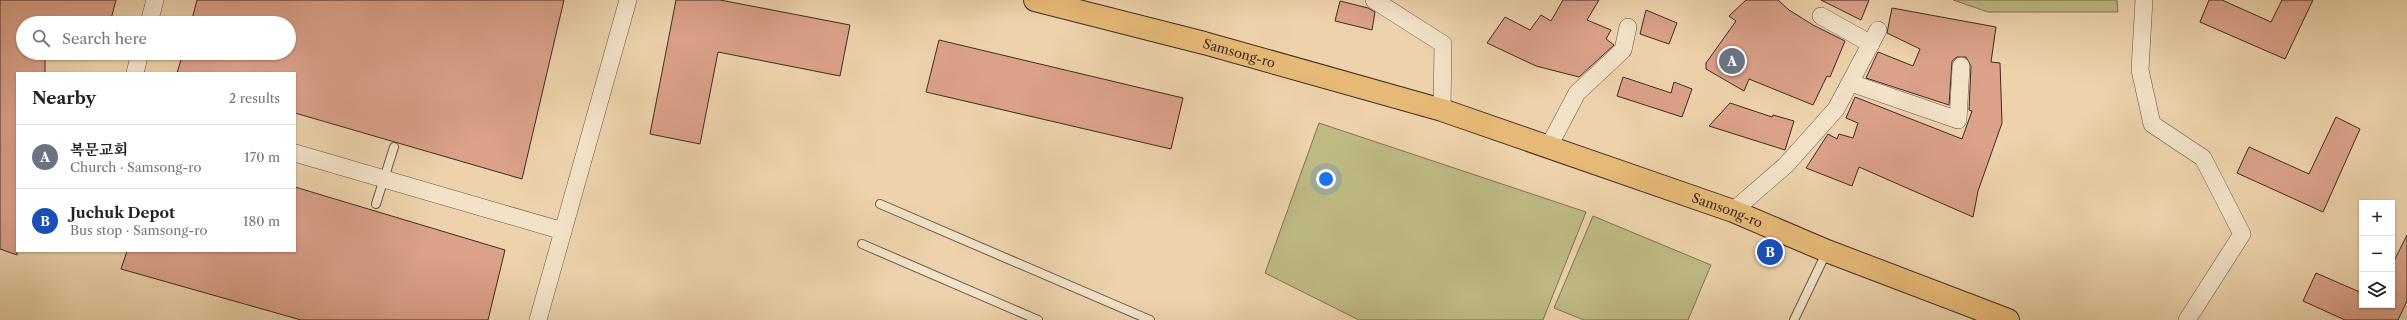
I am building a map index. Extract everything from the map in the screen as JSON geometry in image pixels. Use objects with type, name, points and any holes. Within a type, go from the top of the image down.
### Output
[{"type":"main road","name":"Samsong-ro","points":[[1035,0],[1204,43],[1442,110],[1733,211],[1827,251],[2008,320]]},
{"type":"street","points":[[151,16],[155,0]]},
{"type":"street","points":[[538,320],[628,0]]},
{"type":"street","points":[[1374,0],[1443,44],[1442,110]]},
{"type":"street","points":[[2144,0],[2140,70],[2152,124],[2203,158],[2242,234],[2187,320]]},
{"type":"street","points":[[1733,211],[1786,165],[1836,108],[1875,37],[1821,16]]},
{"type":"street","points":[[1549,146],[1577,93],[1623,50],[1628,27]]},
{"type":"street","points":[[135,72],[138,60]]},
{"type":"street","points":[[1851,83],[1958,120],[1961,66]]},
{"type":"street","points":[[296,153],[563,231]]},
{"type":"lane","points":[[376,204],[394,147]]},
{"type":"lane","points":[[880,204],[1150,320]]},
{"type":"lane","points":[[862,244],[1038,320]]},
{"type":"lane","points":[[1794,320],[1827,251]]},
{"type":"shaded area","points":[[1953,0],[2117,0],[2118,12],[1988,12]]},
{"type":"shaded area","points":[[1319,123],[1586,212],[1543,320],[1359,320],[1265,273]]},
{"type":"shaded area","points":[[1593,216],[1711,265],[1688,320],[1584,320],[1554,308]]},
{"type":"building","points":[[0,0],[116,0],[112,16],[16,16],[16,60],[45,60],[45,72],[16,72],[17,255],[0,249]]},
{"type":"building","points":[[197,0],[564,0],[522,179],[296,113],[296,72],[177,72],[181,60],[296,60],[296,16],[193,16]]},
{"type":"building","points":[[676,0],[720,0],[850,25],[840,76],[718,52],[700,144],[650,134]]},
{"type":"building","points":[[1563,0],[1599,0],[1587,20],[1611,30],[1606,39],[1614,45],[1579,77],[1536,66],[1487,43],[1505,17],[1530,30],[1541,15],[1551,21]]},
{"type":"building","points":[[1746,0],[1778,0],[1789,10],[1813,25],[1845,41],[1830,77],[1827,76],[1813,105],[1749,79],[1744,91],[1706,69],[1706,63],[1736,21],[1729,16]]},
{"type":"building","points":[[1821,0],[1869,0],[1861,20]]},
{"type":"building","points":[[2209,0],[2222,0],[2271,22],[2282,0],[2313,0],[2285,59],[2200,22]]},
{"type":"building","points":[[1340,1],[1368,8],[1375,12],[1372,30],[1335,21]]},
{"type":"building","points":[[1892,8],[1996,27],[1991,62],[2000,63],[2002,123],[1978,191],[1973,217],[1859,167],[1852,186],[1806,168],[1828,134],[1837,139],[1839,134],[1853,138],[1858,123],[1846,118],[1855,97],[1962,139],[1972,111],[1969,110],[1971,66],[1966,57],[1957,57],[1952,61],[1949,105],[1866,78],[1878,52],[1913,66],[1920,49],[1887,33]]},
{"type":"building","points":[[1646,10],[1677,23],[1669,44],[1640,34]]},
{"type":"building","points":[[939,40],[1183,98],[1171,149],[926,92]]},
{"type":"building","points":[[1623,77],[1671,93],[1674,82],[1692,89],[1682,117],[1617,96]]},
{"type":"building","points":[[1730,103],[1772,117],[1773,115],[1794,121],[1785,150],[1709,126]]},
{"type":"building","points":[[2336,117],[2360,129],[2323,212],[2237,173],[2249,147],[2309,174]]},
{"type":"building","points":[[296,187],[505,250],[488,320],[301,320],[121,269],[127,252],[296,252]]},
{"type":"building","points":[[2407,235],[2407,301],[2398,320],[2345,320],[2303,301],[2316,273],[2359,292],[2359,308],[2395,308],[2395,259]]},
{"type":"place","name":"복문교회","points":[[1732,61]]},
{"type":"place","name":"Juchuk Depot","points":[[1770,252]]}]
